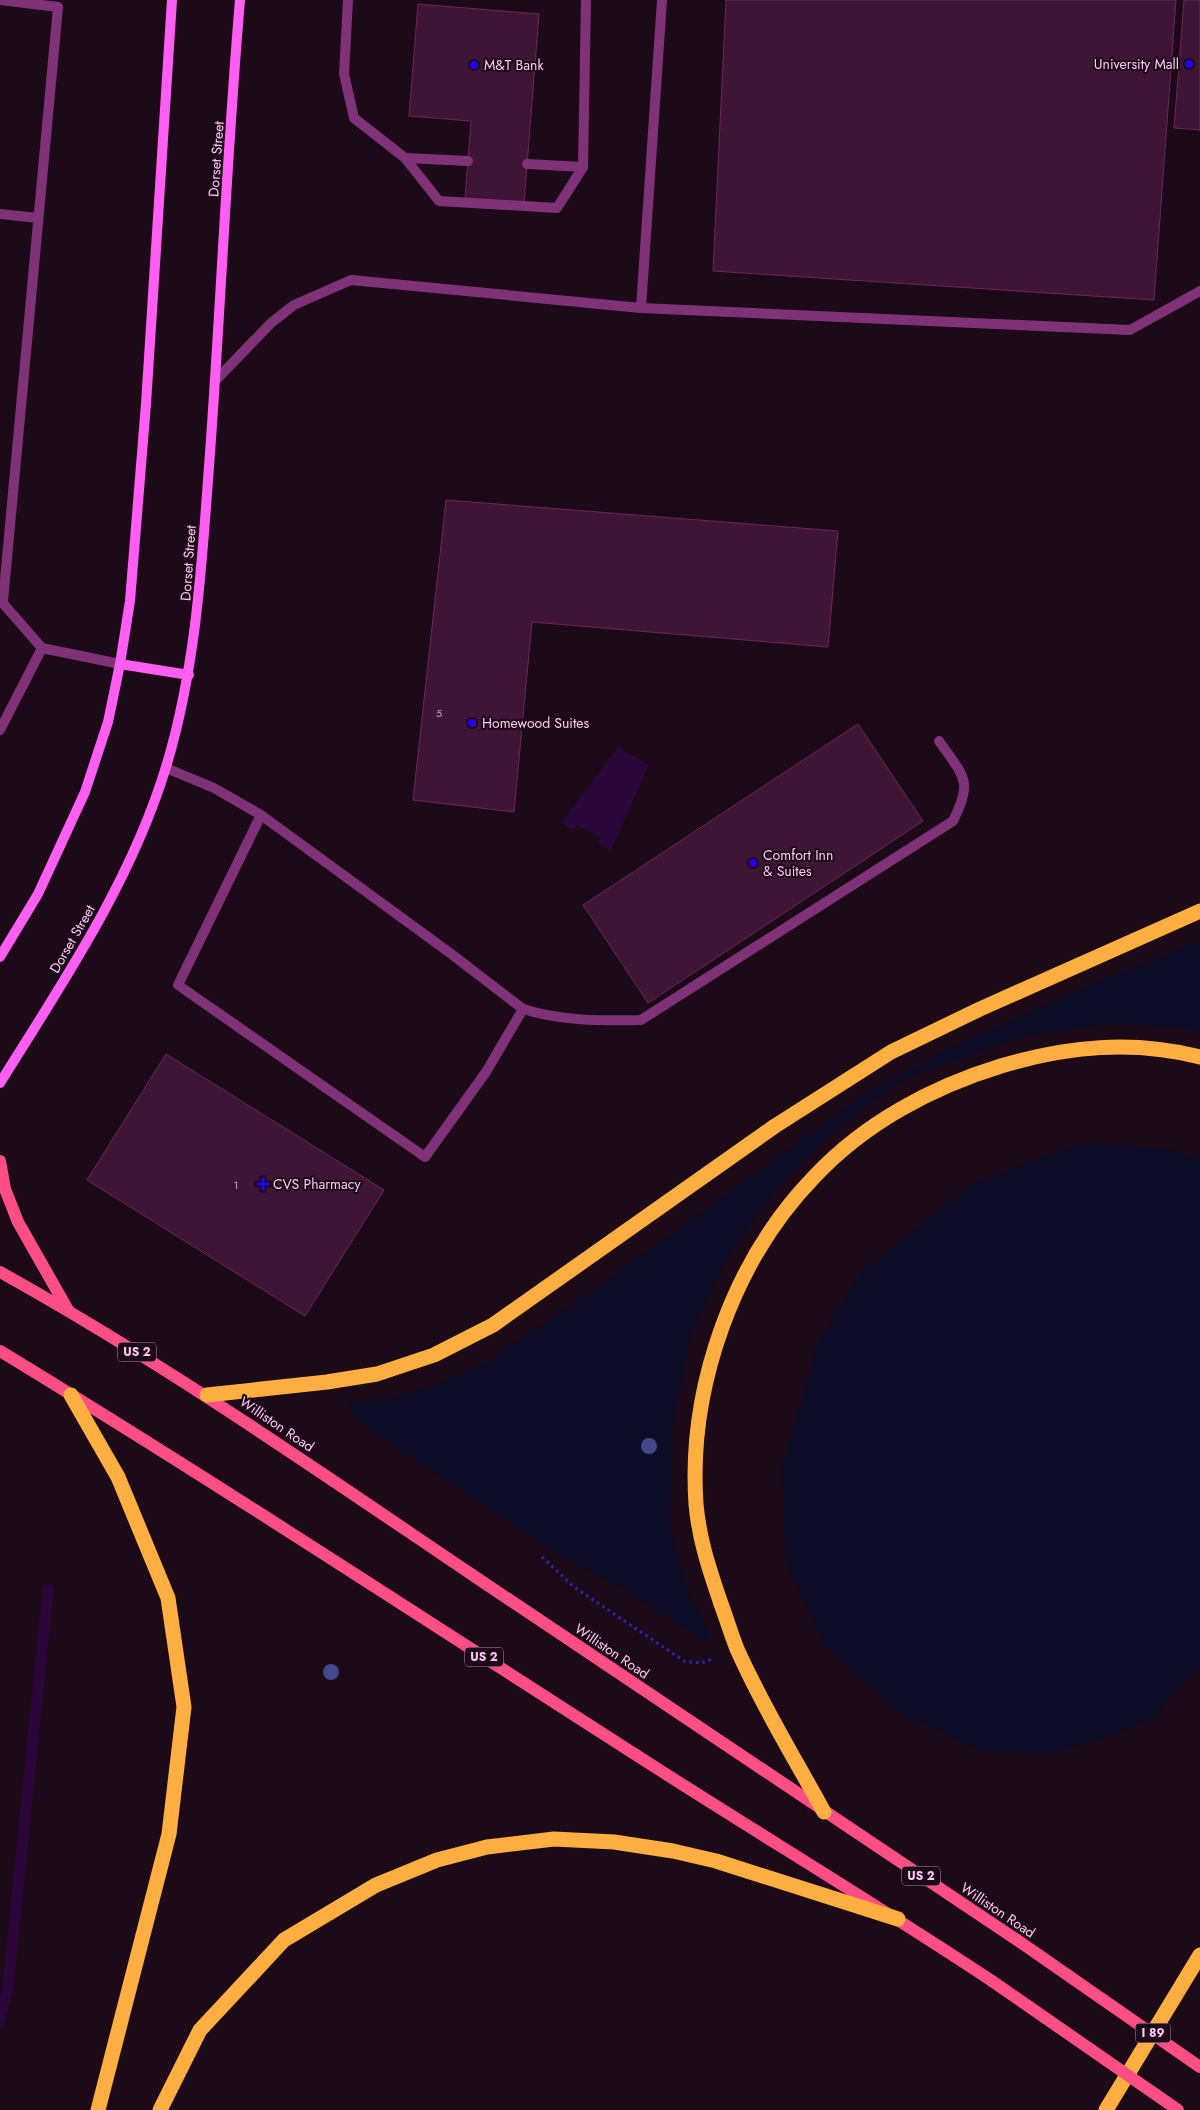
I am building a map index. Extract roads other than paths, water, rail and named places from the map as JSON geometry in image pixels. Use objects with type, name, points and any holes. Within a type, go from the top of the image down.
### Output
[{"type":"highway","points":[[206,1395],[327,1382],[377,1374],[434,1355],[493,1325],[775,1126],[891,1052],[980,1009],[1200,911]]},
{"type":"highway","points":[[824,1812],[763,1701],[737,1648],[703,1552],[696,1504],[696,1459],[700,1413],[710,1367],[724,1320],[742,1281],[762,1243],[814,1176],[846,1147],[891,1115],[939,1089],[989,1070],[1041,1054],[1090,1047],[1143,1047],[1200,1057]]},
{"type":"highway","points":[[71,1394],[118,1477],[168,1598],[184,1707],[169,1834],[98,2110]]},
{"type":"highway","points":[[160,2110],[200,2030],[284,1940],[376,1885],[437,1860],[487,1847],[554,1840],[614,1842],[673,1851],[716,1861],[898,1919]]},
{"type":"highway","name":"I 89","points":[[1106,2110],[1200,1955]]},
{"type":"main road","points":[[0,957],[38,894],[85,792],[108,722],[120,664],[130,601],[146,414],[172,0]]},
{"type":"main road","name":"Dorset Street","points":[[0,1083],[98,924],[121,880],[147,823],[166,768],[189,675],[198,611],[240,0]]},
{"type":"main road","points":[[120,664],[189,675]]},
{"type":"main road","points":[[0,1161],[5,1189],[18,1222],[68,1310]]},
{"type":"main road","name":"Williston Road","points":[[0,1272],[68,1310],[206,1395],[1017,1940],[1200,2067]]},
{"type":"main road","name":"US 2","points":[[0,1352],[71,1394],[266,1516],[659,1770],[898,1919],[992,1981],[1178,2110]]},
{"type":"lane","points":[[0,0],[58,7],[4,545],[2,600],[42,648],[120,664]]},
{"type":"lane","points":[[348,0],[344,74],[354,118],[405,158],[439,200],[557,208],[583,167],[586,0]]},
{"type":"lane","points":[[641,308],[662,0]]},
{"type":"lane","points":[[405,158],[468,161]]},
{"type":"lane","points":[[527,164],[583,167]]},
{"type":"lane","points":[[0,214],[38,218]]},
{"type":"lane","points":[[215,381],[271,323],[294,305],[351,280],[641,308],[1130,330],[1200,291]]},
{"type":"lane","points":[[0,730],[42,648]]},
{"type":"lane","points":[[166,768],[214,788],[261,815],[523,1009],[547,1016],[596,1022],[641,1020],[953,821],[963,801],[964,778],[939,741]]},
{"type":"lane","points":[[261,815],[178,985],[425,1156],[486,1072],[523,1009]]},
{"type":"waterway","points":[[0,2020],[8,1987],[48,1590]]},
{"type":"place","name":"University Mall","points":[[1189,64]]},
{"type":"place","name":"M&T Bank","points":[[474,65]]},
{"type":"place","name":"Homewood Suites","points":[[472,723]]},
{"type":"place","name":"Comfort Inn & Suites","points":[[753,863]]},
{"type":"place","name":"CVS Pharmacy","points":[[263,1184]]}]
